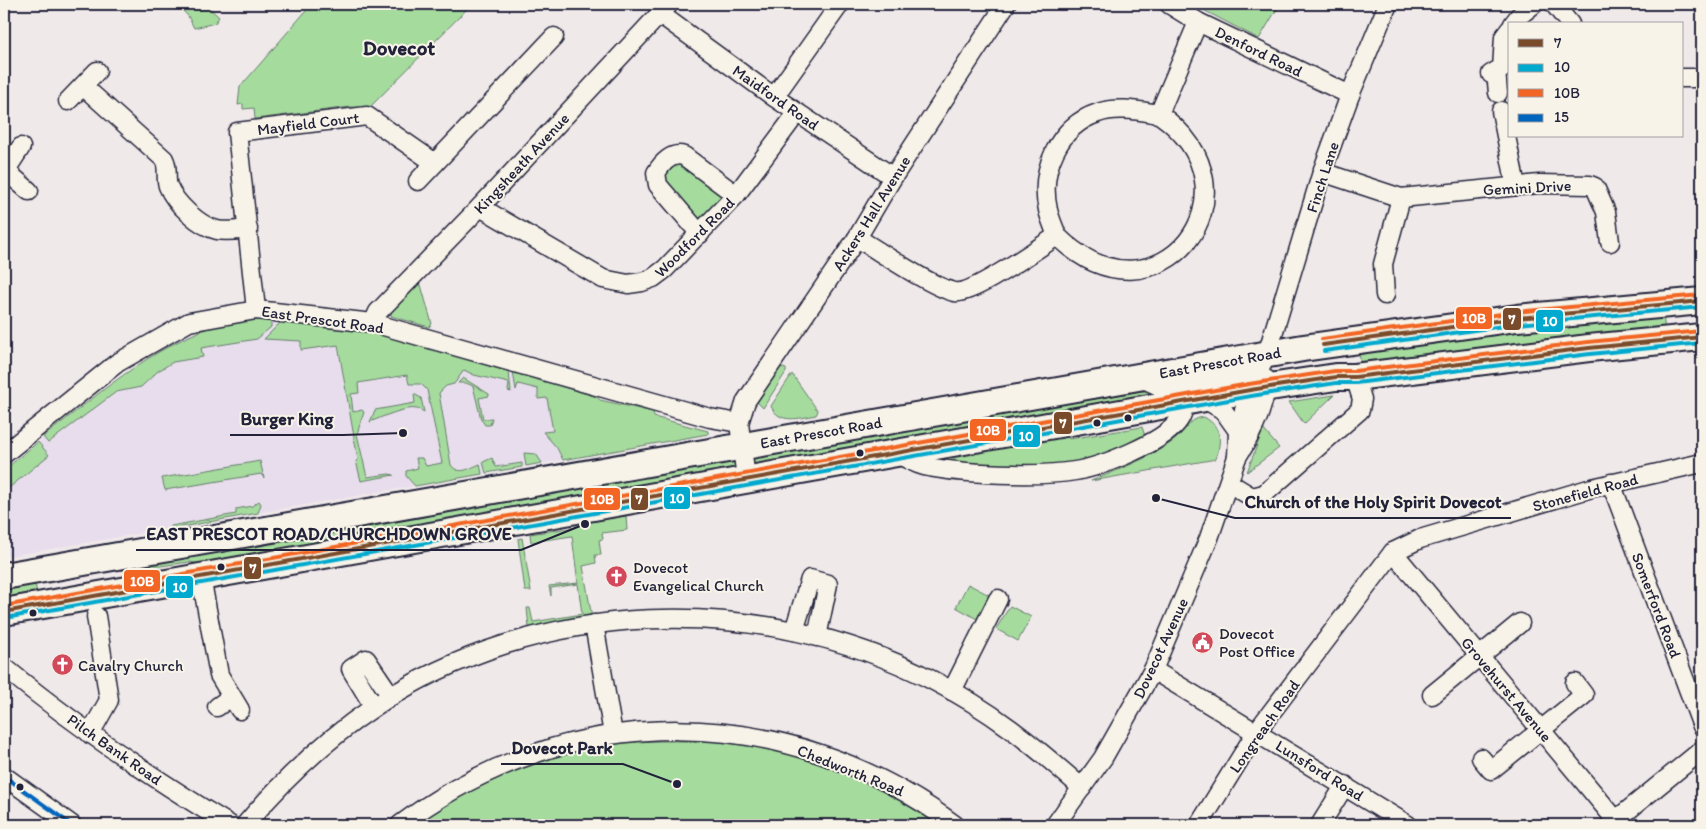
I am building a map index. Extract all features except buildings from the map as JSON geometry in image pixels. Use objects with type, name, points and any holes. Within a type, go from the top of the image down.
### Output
[{"type":"highway","name":"East Prescot Road","points":[[4,576],[740,435],[1138,376],[1303,348],[1517,318],[1702,301]]},
{"type":"highway","name":"East Prescot Road","points":[[4,612],[1194,400],[1257,385],[1336,377],[1355,377],[1590,348],[1702,337]]},
{"type":"street","points":[[774,97],[840,4]]},
{"type":"street","name":"Ackers Hall Avenue","points":[[740,435],[746,402],[858,238],[894,177],[1006,4]]},
{"type":"street","name":"Denford Road","points":[[1169,4],[1198,22],[1350,95]]},
{"type":"street","name":"Finch Lane","points":[[1257,385],[1322,172],[1350,95],[1388,4]]},
{"type":"street","points":[[1515,22],[1534,4]]},
{"type":"street","points":[[1554,4],[1568,22]]},
{"type":"street","name":"Maidford Road","points":[[665,9],[774,97],[894,177]]},
{"type":"street","name":"Kingsheath Avenue","points":[[373,323],[378,312],[480,207],[665,9]]},
{"type":"street","points":[[1159,114],[1198,22]]},
{"type":"street","points":[[1498,93],[1493,72],[1502,69],[1504,37],[1508,32]]},
{"type":"street","points":[[418,182],[431,160],[554,38]]},
{"type":"street","points":[[68,100],[97,71]]},
{"type":"street","points":[[1684,78],[1702,78]]},
{"type":"street","points":[[83,86],[164,159],[167,165],[167,184],[171,192],[194,217],[216,230],[248,229],[256,310]]},
{"type":"street","points":[[1116,110],[1159,114],[1175,126],[1187,141],[1205,177],[1205,204],[1198,224],[1183,247],[1159,264],[1129,271],[1089,260],[1074,253],[1057,236],[1048,210],[1048,168],[1063,136],[1078,123],[1098,112],[1116,110]]},
{"type":"street","points":[[1501,111],[1516,186]]},
{"type":"street","name":"Woodford Road","points":[[480,207],[589,272],[615,283],[628,284],[654,278],[700,234],[736,195],[797,113]]},
{"type":"street","name":"Mayfield Court","points":[[248,229],[237,132],[367,116],[431,160]]},
{"type":"street","points":[[21,147],[5,172],[29,191]]},
{"type":"street","points":[[700,234],[658,185],[656,173],[659,168],[672,156],[678,154],[684,156],[736,195]]},
{"type":"street","name":"Gemini Drive","points":[[1322,172],[1401,198],[1561,183],[1595,186],[1606,212],[1610,242]]},
{"type":"street","points":[[1386,295],[1383,264],[1401,198]]},
{"type":"street","points":[[858,238],[955,293],[976,288],[1057,236]]},
{"type":"street","name":"East Prescot Road","points":[[4,454],[125,359],[189,322],[256,310],[373,323],[705,417],[740,435],[746,479]]},
{"type":"street","points":[[1279,312],[1285,329],[1303,348]]},
{"type":"street","points":[[1138,376],[1159,386],[1242,375],[1257,385]]},
{"type":"street","points":[[1230,483],[1252,497],[1264,494],[1358,412],[1362,402],[1355,377]]},
{"type":"street","name":"Dovecot Avenue","points":[[1055,825],[1102,758],[1153,670],[1209,538],[1230,483],[1237,457],[1238,432],[1257,385]]},
{"type":"street","name":"Dovecot Avenue","points":[[1237,457],[1251,435],[1257,385]]},
{"type":"street","points":[[1194,400],[1223,410],[1238,432]]},
{"type":"street","name":"East Prescot Road","points":[[897,452],[922,465],[940,468],[992,472],[1075,471],[1118,458],[1166,433],[1180,420],[1194,400]]},
{"type":"street","name":"Stonefield Road","points":[[1390,555],[1420,539],[1611,483],[1702,463]]},
{"type":"street","name":"Somerford Road","points":[[1611,483],[1702,726]]},
{"type":"street","name":"Grovehurst Avenue","points":[[1390,555],[1541,730],[1615,824]]},
{"type":"street","name":"Longreach Road","points":[[1199,825],[1257,731],[1390,555]]},
{"type":"street","points":[[201,578],[217,668],[222,682],[236,703],[217,707]]},
{"type":"street","points":[[794,631],[810,579],[828,584],[817,637]]},
{"type":"street","points":[[952,691],[998,599]]},
{"type":"street","points":[[90,734],[109,700],[96,616]]},
{"type":"street","points":[[245,825],[297,768],[322,745],[391,696],[432,674],[472,656],[537,636],[594,624],[689,619],[740,622],[794,631],[886,659],[952,691],[997,718],[1032,743],[1082,788]]},
{"type":"street","points":[[1432,695],[1520,623]]},
{"type":"street","points":[[594,624],[613,734]]},
{"type":"street","points":[[374,707],[351,669],[366,659],[391,696]]},
{"type":"street","name":"Pilch Bank Road","points":[[4,667],[90,734],[230,825]]},
{"type":"street","name":"Lunsford Road","points":[[1153,670],[1257,731],[1408,825]]},
{"type":"street","points":[[1481,758],[1491,770],[1584,695],[1575,683]]},
{"type":"street","name":"Chedworth Road","points":[[400,825],[453,789],[514,760],[553,746],[613,734],[654,731],[701,731],[750,736],[814,752],[897,786],[922,800],[955,825]]},
{"type":"street","points":[[1615,824],[1702,750]]},
{"type":"street","points":[[4,776],[72,825]]},
{"type":"street","points":[[1320,825],[1344,786]]},
{"type":"shaded area","points":[[268,319],[396,340],[546,386],[563,460],[4,557],[4,470],[105,389],[166,346],[192,333]]},
{"type":"green space","points":[[179,4],[205,4],[219,17],[215,23],[194,28],[188,16],[178,6]]},
{"type":"green space","points":[[312,4],[472,4],[369,108],[350,107],[255,119],[254,108],[243,109],[243,104],[238,105],[240,87]]},
{"type":"green space","points":[[1192,4],[1280,4],[1259,39]]},
{"type":"green space","points":[[678,160],[726,193],[697,223],[662,181],[662,173]]},
{"type":"green space","points":[[417,284],[421,285],[432,324],[429,327],[391,316],[391,311]]},
{"type":"green space","points":[[1663,314],[1665,331],[1361,368],[1359,351]]},
{"type":"green space","points":[[279,315],[384,333],[509,372],[511,392],[508,391],[509,383],[474,375],[464,370],[454,384],[446,386],[439,393],[451,465],[461,471],[480,464],[482,474],[415,486],[406,476],[406,471],[418,468],[416,458],[422,458],[426,466],[442,463],[427,390],[421,384],[409,384],[407,375],[358,383],[359,393],[351,394],[353,412],[362,410],[364,412],[357,434],[367,477],[394,475],[361,481],[356,461],[358,460],[338,345],[301,350],[301,341],[264,339],[279,324]]},
{"type":"green space","points":[[238,319],[268,319],[271,321],[271,327],[257,339],[201,348],[203,357],[173,362],[158,371],[141,387],[116,392],[48,443],[43,437],[111,384],[159,352],[184,338],[210,327]]},
{"type":"green space","points":[[778,366],[786,369],[786,372],[763,408],[755,400]]},
{"type":"green space","points":[[513,372],[597,397],[600,400],[653,412],[654,417],[708,431],[708,434],[563,460],[557,448],[543,432],[553,431],[547,398],[538,399],[538,389],[518,384],[516,390]]},
{"type":"green space","points":[[792,374],[818,411],[816,415],[791,419],[785,418],[779,416],[771,406]]},
{"type":"green space","points":[[463,378],[489,394],[489,396],[479,398],[483,419],[492,418],[490,425],[485,425],[481,419],[473,386],[466,383],[458,383]]},
{"type":"green space","points":[[1142,391],[1156,392],[1159,398],[755,469],[752,456]]},
{"type":"green space","points":[[414,394],[421,398],[424,412],[418,409],[406,409],[370,422],[375,410],[415,403]]},
{"type":"green space","points":[[1334,395],[1304,424],[1289,402]]},
{"type":"green space","points":[[1204,417],[1215,426],[1219,435],[1216,459],[1091,481],[1153,454],[1176,439],[1194,420]]},
{"type":"green space","points":[[1142,427],[1145,436],[1128,445],[1078,465],[1009,468],[930,460],[1068,436],[1069,439]]},
{"type":"green space","points":[[1263,429],[1279,448],[1247,472]]},
{"type":"green space","points":[[38,442],[49,455],[4,492],[4,470]]},
{"type":"green space","points":[[524,453],[536,454],[542,463],[526,466]]},
{"type":"green space","points":[[492,458],[496,467],[522,463],[522,467],[486,473],[483,462]]},
{"type":"green space","points":[[735,459],[737,474],[210,565],[189,562],[125,571],[117,569]]},
{"type":"green space","points":[[260,461],[264,478],[261,474],[165,490],[162,478]]},
{"type":"green space","points":[[259,501],[261,504],[258,513],[171,529],[171,526],[236,514],[236,509],[252,506]]},
{"type":"green space","points":[[626,516],[627,530],[602,533],[603,539],[599,540],[601,555],[595,555],[596,563],[583,566],[592,618],[529,628],[527,608],[530,608],[533,622],[582,614],[578,584],[551,588],[551,596],[549,586],[578,583],[572,536],[531,542],[530,534],[576,527],[576,523]]},
{"type":"green space","points":[[522,538],[531,591],[525,591],[518,539]]},
{"type":"green space","points":[[34,579],[37,593],[4,600],[4,584]]},
{"type":"green space","points":[[968,584],[989,595],[977,619],[956,607]]},
{"type":"green space","points":[[1010,606],[1031,617],[1018,641],[996,629]]},
{"type":"green space","points":[[703,741],[749,744],[774,749],[824,764],[896,797],[938,825],[417,825],[457,798],[478,787],[523,766],[546,758],[620,743]]},
{"type":"transit line","name":"10B","points":[[1322,339],[1516,312],[1701,295]]},
{"type":"transit line","name":"7","points":[[1323,345],[1517,318],[1702,301]]},
{"type":"transit line","name":"10","points":[[1324,351],[1518,324],[1702,307]]},
{"type":"transit line","name":"10B","points":[[4,606],[1249,384],[1335,371],[1355,371],[1588,342],[1701,331]]},
{"type":"transit line","name":"7","points":[[4,612],[1250,390],[1336,377],[1355,377],[1589,348],[1702,337]]},
{"type":"transit line","name":"10","points":[[5,618],[1251,396],[1336,383],[1356,383],[1590,354],[1702,343]]},
{"type":"transit line","name":"15","points":[[4,776],[72,825]]},
{"type":"place","name":"Burger King","points":[[403,433]]},
{"type":"place","name":"Church of the Holy Spirit Dovecot","points":[[1156,498]]},
{"type":"place","name":"EAST PRESCOT ROAD/CHURCHDOWN GROVE","points":[[585,524]]},
{"type":"place","name":"Dovecot Evangelical Church","points":[[617,576]]},
{"type":"place","name":"Dovecot Post Office","points":[[1203,642]]},
{"type":"place","name":"Cavalry Church","points":[[62,665]]},
{"type":"place","name":"Dovecot Park","points":[[677,784]]},
{"type":"district","name":"Dovecot","points":[[399,48]]}]
